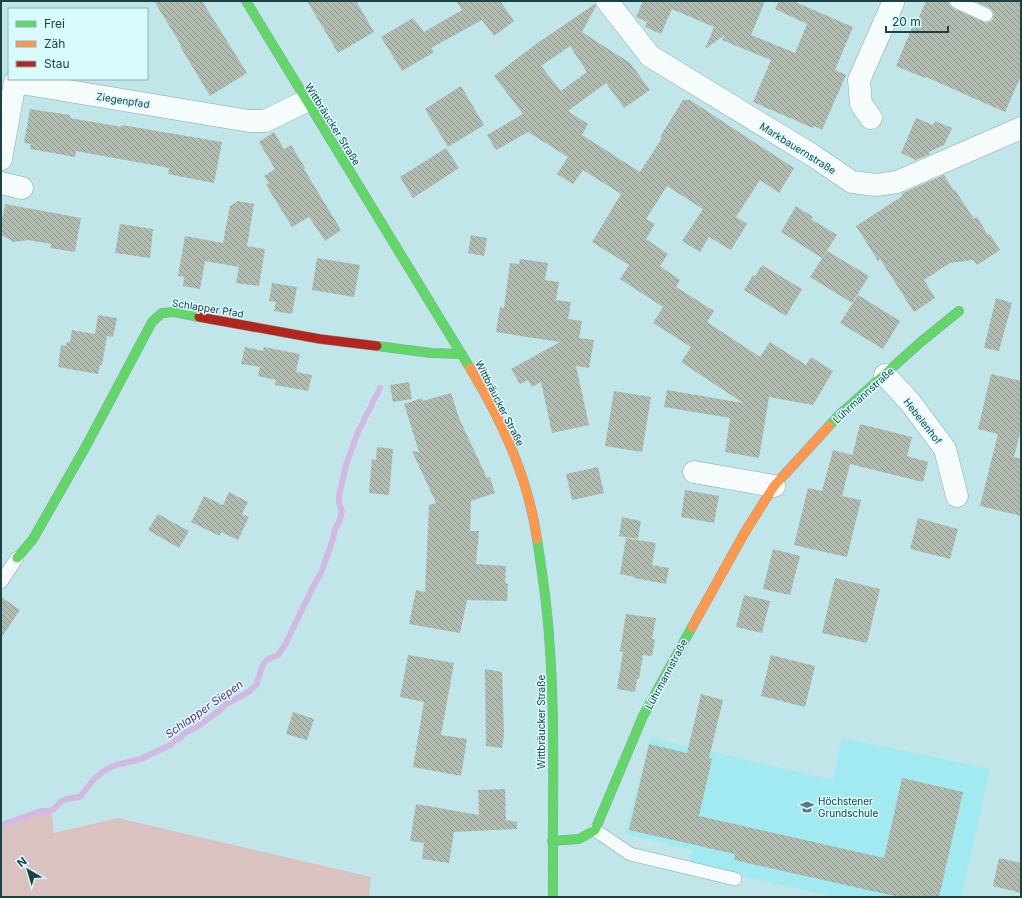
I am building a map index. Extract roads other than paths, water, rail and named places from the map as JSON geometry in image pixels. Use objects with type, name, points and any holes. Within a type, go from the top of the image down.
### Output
[{"type":"street","name":"Wittbräucker Straße","points":[[246,1],[462,354],[505,434],[524,483],[539,548],[545,592],[552,678],[553,897]]},
{"type":"street","points":[[871,118],[861,104],[859,80],[892,2]]},
{"type":"street","name":"Markbauernstraße","points":[[615,5],[650,56],[812,155],[852,182],[876,185],[897,182],[1021,128]]},
{"type":"street","name":"Ziegenpfad","points":[[1,159],[15,82],[249,121],[265,121],[306,101]]},
{"type":"street","points":[[1,183],[22,188]]},
{"type":"street","name":"Lührmannstraße","points":[[596,830],[643,716],[745,532],[774,486],[838,416],[922,341],[959,311]]},
{"type":"street","name":"Schlapper Pfad","points":[[17,558],[33,539],[152,322],[162,313],[174,312],[320,339],[431,353],[462,354]]},
{"type":"street","name":"Hebelenhof","points":[[885,375],[910,402],[945,449],[957,496]]},
{"type":"street","points":[[694,472],[774,486]]},
{"type":"street","points":[[552,841],[580,839],[596,830]]},
{"type":"lane","points":[[956,1],[986,15]]},
{"type":"lane","points":[[1,563],[17,558]]},
{"type":"lane","points":[[1,582],[17,558]]},
{"type":"lane","points":[[596,830],[630,854],[735,879]]},
{"type":"waterway","name":"Schlapper Siepen","points":[[1,825],[41,811],[49,811],[54,809],[61,801],[80,797],[94,779],[104,771],[116,765],[141,759],[172,744],[175,740],[181,738],[183,734],[198,726],[226,704],[247,693],[256,685],[263,664],[268,659],[278,655],[285,645],[321,573],[335,529],[340,520],[342,511],[339,503],[339,495],[346,465],[358,432],[380,388]]},
{"type":"place","name":"Höchstener Grundschule","points":[[807,807]]}]
